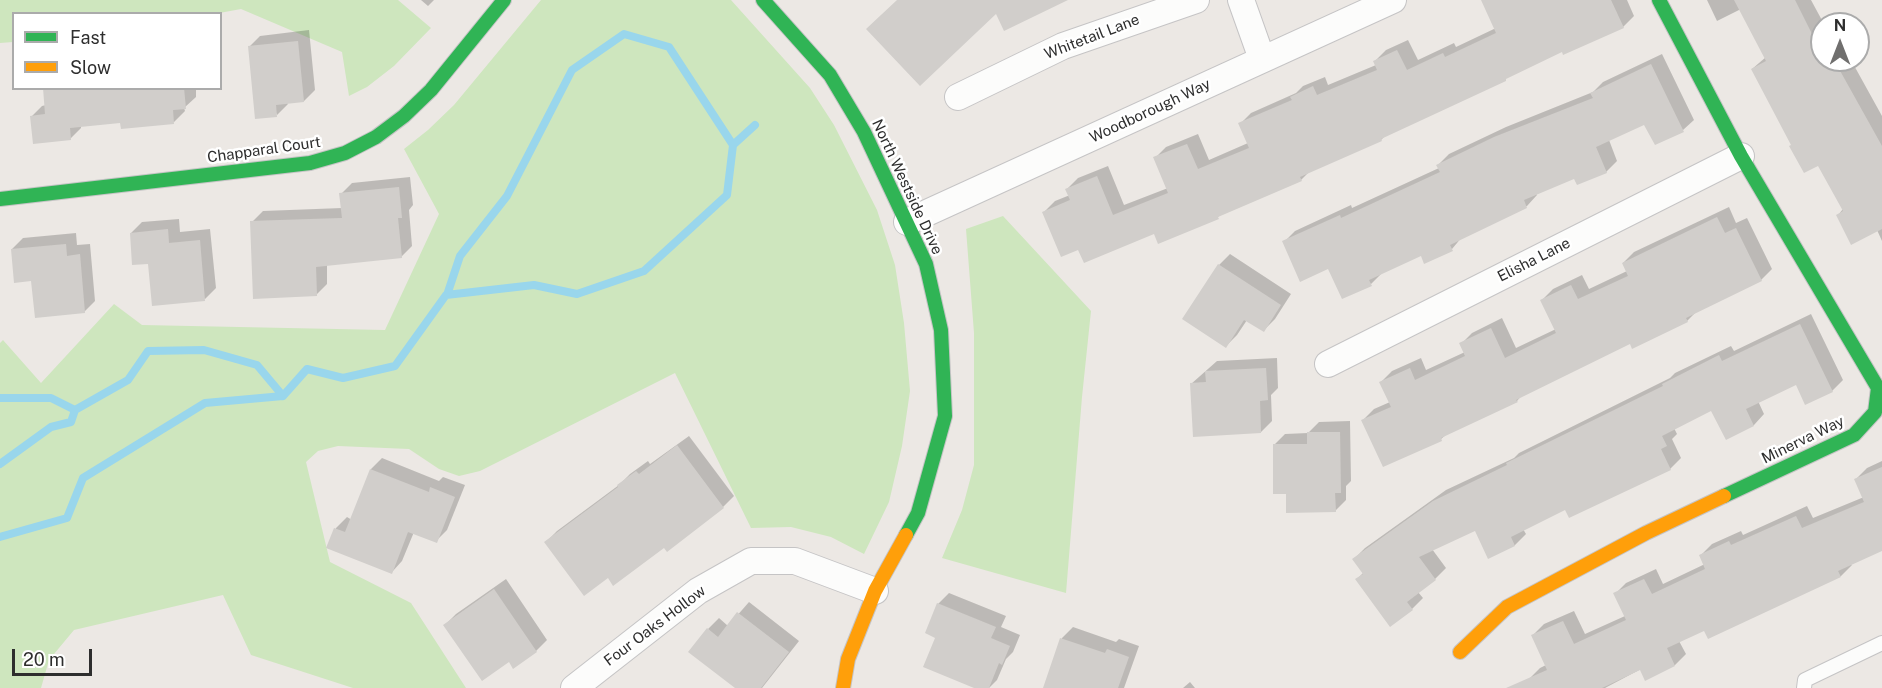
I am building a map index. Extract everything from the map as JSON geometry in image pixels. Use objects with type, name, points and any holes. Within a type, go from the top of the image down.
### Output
[{"type":"street","name":"Chapparal Court","points":[[0,199],[310,163],[345,153],[376,137],[418,103],[504,0]]},
{"type":"street","name":"North Westside Drive","points":[[763,0],[830,75],[864,132],[926,264],[941,330],[945,416],[918,513],[875,591],[848,659],[843,688]]},
{"type":"street","name":"Whitetail Lane","points":[[958,97],[1063,46],[1197,0]]},
{"type":"street","points":[[1241,0],[1262,59]]},
{"type":"street","name":"Woodborough Way","points":[[908,222],[1393,0]]},
{"type":"street","name":"Minerva Way","points":[[1460,652],[1507,607],[1646,533],[1854,435],[1875,412],[1878,388],[1741,156],[1659,0]]},
{"type":"street","name":"Elisha Lane","points":[[1328,364],[1741,156]]},
{"type":"street","name":"Four Oaks Hollow","points":[[574,688],[699,591],[751,561],[795,561],[875,591]]},
{"type":"lane","points":[[1804,688],[1805,680],[1882,643]]},
{"type":"green space","points":[[0,0],[398,0],[431,28],[394,66],[367,87],[349,96],[342,52],[241,9],[222,13],[12,12],[12,42],[0,43]]},
{"type":"green space","points":[[541,0],[731,0],[810,88],[834,125],[877,210],[895,265],[904,323],[910,391],[902,446],[889,502],[864,554],[831,537],[791,527],[751,528],[675,373],[480,471],[459,476],[439,469],[409,449],[338,446],[318,451],[306,462],[330,562],[411,603],[466,688],[353,688],[251,655],[223,595],[74,630],[49,660],[41,688],[0,688],[0,343],[3,340],[41,383],[114,304],[142,325],[385,330],[439,214],[404,149],[454,105]]},
{"type":"green space","points":[[1003,216],[1091,311],[1066,593],[942,558],[962,510],[974,465],[974,333],[966,229]]},
{"type":"building","points":[[897,0],[1068,0],[1004,31],[996,14],[920,86],[866,29]]},
{"type":"building","points":[[1481,0],[1611,0],[1624,28],[1563,55],[1562,52],[1506,81],[1381,139],[1382,141],[1300,177],[1302,181],[1158,244],[1154,234],[1084,263],[1078,250],[1061,257],[1042,212],[1070,200],[1065,189],[1097,176],[1113,215],[1168,193],[1153,157],[1187,144],[1198,169],[1249,148],[1238,123],[1292,100],[1290,97],[1313,86],[1317,95],[1377,70],[1373,61],[1397,50],[1407,70],[1443,53],[1445,57],[1496,33]]},
{"type":"building","points":[[1734,0],[1795,0],[1810,30],[1810,72],[1841,72],[1882,146],[1882,229],[1851,245],[1836,215],[1843,211],[1818,166],[1804,173],[1751,69],[1766,61]]},
{"type":"building","points":[[298,41],[304,102],[276,105],[277,117],[255,119],[248,46]]},
{"type":"building","points":[[1651,64],[1684,132],[1655,145],[1644,125],[1596,147],[1607,173],[1577,185],[1574,179],[1524,200],[1527,208],[1450,245],[1453,251],[1424,264],[1421,256],[1369,280],[1372,286],[1342,299],[1328,269],[1300,282],[1282,241],[1340,215],[1341,218],[1440,172],[1436,165],[1494,137],[1593,98],[1590,93]]},
{"type":"building","points":[[43,90],[184,90],[186,109],[173,110],[174,124],[121,129],[120,123],[70,128],[71,140],[33,144],[30,116],[45,114]]},
{"type":"building","points":[[399,187],[402,218],[398,218],[402,258],[316,267],[317,296],[253,299],[250,221],[342,218],[339,193]]},
{"type":"building","points":[[1717,217],[1725,233],[1736,228],[1762,281],[1686,318],[1688,322],[1632,349],[1630,344],[1516,400],[1518,402],[1441,438],[1442,441],[1383,467],[1361,420],[1391,407],[1379,382],[1410,368],[1415,380],[1465,356],[1459,343],[1491,328],[1505,358],[1556,333],[1540,300],[1571,285],[1578,299],[1628,276],[1622,263]]},
{"type":"building","points":[[168,229],[169,243],[200,240],[205,301],[152,306],[148,264],[132,265],[130,233]]},
{"type":"building","points":[[66,244],[67,256],[80,254],[85,313],[35,318],[31,281],[14,283],[11,249]]},
{"type":"building","points":[[1218,264],[1281,305],[1264,332],[1244,320],[1226,348],[1182,319]]},
{"type":"building","points":[[1800,324],[1833,392],[1805,405],[1796,385],[1746,409],[1754,426],[1726,440],[1711,411],[1662,436],[1667,446],[1661,449],[1671,470],[1569,518],[1565,510],[1511,537],[1515,546],[1488,559],[1475,531],[1419,557],[1436,580],[1407,602],[1413,610],[1390,627],[1355,579],[1363,574],[1352,559],[1433,501],[1663,386],[1662,384],[1719,355],[1722,361]]},
{"type":"building","points":[[1266,368],[1268,400],[1260,401],[1261,433],[1193,437],[1190,383],[1206,382],[1205,371]]},
{"type":"building","points":[[1307,432],[1340,432],[1341,493],[1335,493],[1336,512],[1286,513],[1286,494],[1273,494],[1273,444],[1307,444]]},
{"type":"building","points":[[677,445],[724,508],[667,552],[664,548],[613,586],[608,578],[584,596],[544,542],[636,471],[639,474]]},
{"type":"building","points":[[1882,467],[1882,551],[1838,571],[1841,577],[1708,639],[1704,631],[1667,648],[1675,666],[1645,681],[1640,670],[1602,688],[1506,688],[1547,670],[1531,635],[1563,621],[1574,644],[1626,620],[1613,593],[1644,579],[1652,594],[1705,569],[1699,555],[1729,541],[1731,545],[1796,516],[1802,528],[1864,502],[1854,479]]},
{"type":"building","points":[[370,469],[429,492],[430,487],[455,497],[437,543],[408,532],[392,574],[326,548],[334,528],[345,532]]},
{"type":"building","points":[[494,589],[537,652],[513,669],[509,662],[482,681],[443,625]]},
{"type":"building","points":[[937,603],[996,627],[991,638],[1010,646],[1002,665],[999,663],[989,688],[974,688],[923,667],[935,638],[925,633]]},
{"type":"building","points":[[737,612],[789,652],[761,688],[735,688],[688,652],[707,628],[718,637]]},
{"type":"building","points":[[1060,638],[1105,653],[1107,649],[1129,657],[1118,688],[1043,688]]},
{"type":"waterway","points":[[447,295],[460,256],[507,196],[572,70],[624,34],[669,47],[733,145]]},
{"type":"waterway","points":[[0,537],[67,518],[83,478],[205,403],[283,396],[307,369],[343,378],[395,366],[446,295],[534,285],[577,294],[644,271],[727,195],[733,145],[755,125]]},
{"type":"waterway","points":[[0,464],[51,427],[71,422],[75,410],[128,380],[148,351],[204,350],[257,365],[283,396]]},
{"type":"waterway","points":[[0,398],[51,398],[75,410]]},
{"type":"traffic: fast","points":[[0,199],[310,163],[345,153],[376,137],[404,116],[431,90],[504,0]]},
{"type":"traffic: fast","points":[[763,0],[830,75],[864,132],[926,264],[941,330],[945,416],[918,513],[906,535]]},
{"type":"traffic: fast","points":[[1659,0],[1741,156],[1878,388],[1875,412],[1854,435],[1724,496]]},
{"type":"traffic: slow","points":[[1460,652],[1507,607],[1646,533],[1724,496]]},
{"type":"traffic: slow","points":[[843,688],[848,659],[875,591],[906,535]]}]
